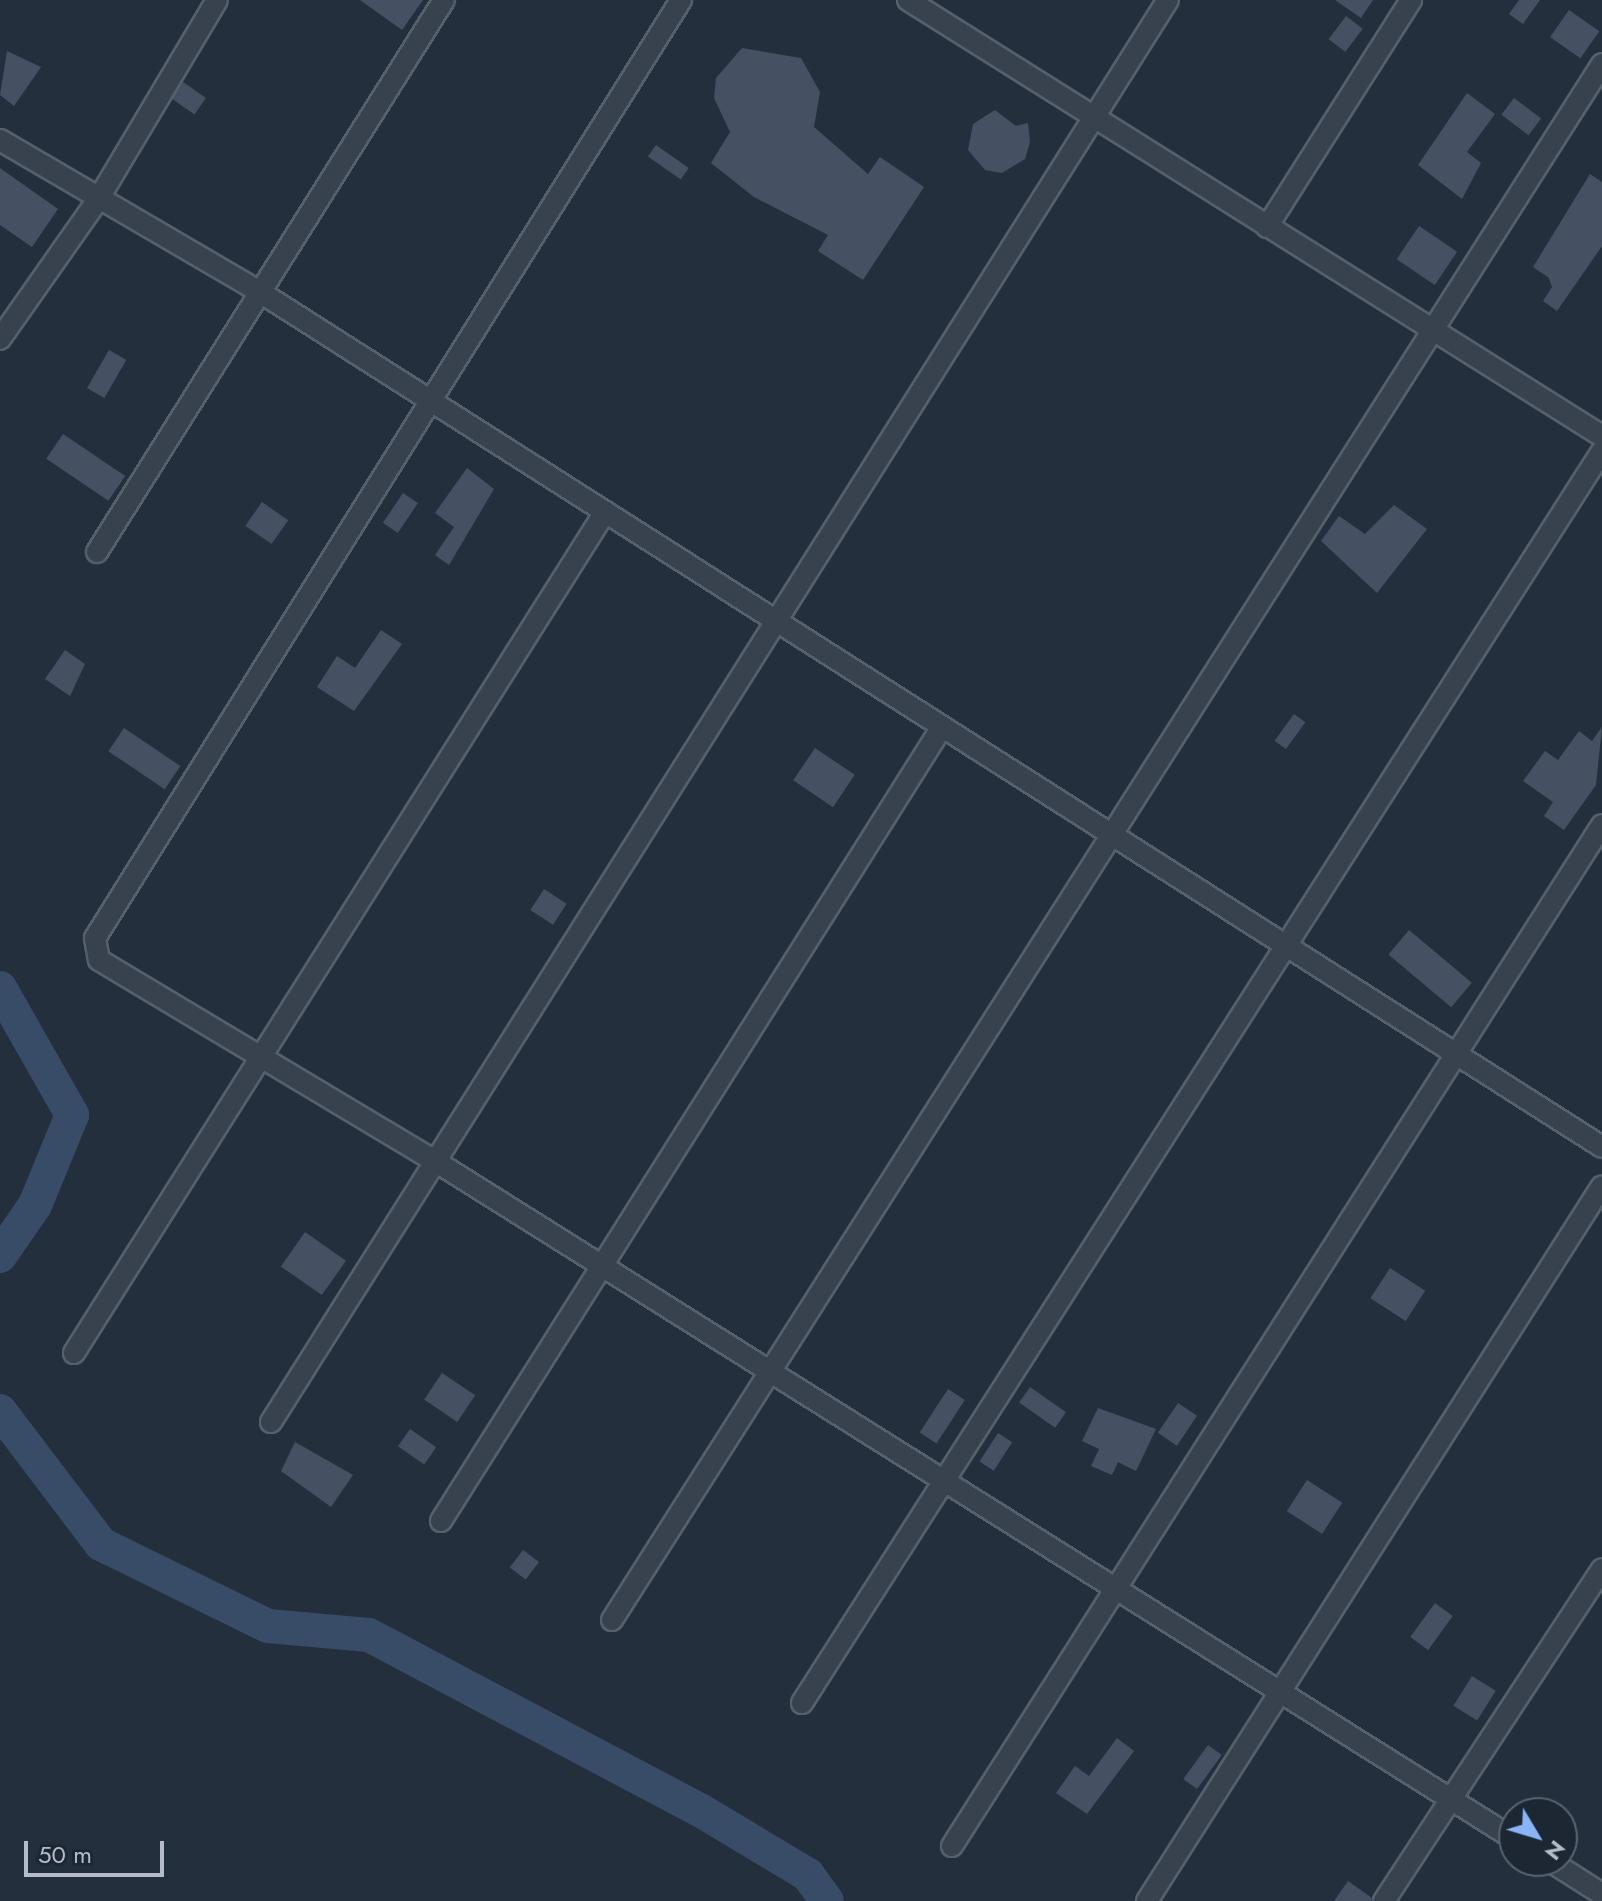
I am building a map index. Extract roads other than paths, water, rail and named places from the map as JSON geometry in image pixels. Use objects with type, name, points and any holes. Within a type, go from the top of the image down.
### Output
[{"type":"street","points":[[0,339],[99,198],[217,0]]},
{"type":"street","points":[[97,552],[444,0]]},
{"type":"street","points":[[681,0],[95,938],[99,960],[255,1057],[435,1161],[1498,1829]]},
{"type":"street","points":[[271,1422],[1168,0]]},
{"type":"street","points":[[1267,227],[1411,0]]},
{"type":"street","points":[[919,3],[1267,227],[1602,436]]},
{"type":"street","points":[[612,1620],[1602,64]]},
{"type":"street","points":[[0,140],[260,292],[1602,1147]]},
{"type":"street","points":[[802,1703],[1602,451]]},
{"type":"street","points":[[74,1353],[255,1057],[605,512]]},
{"type":"street","points":[[441,1521],[942,727]]},
{"type":"street","points":[[952,1846],[1602,825]]},
{"type":"street","points":[[1147,1901],[1602,1186]]},
{"type":"street","points":[[1384,1901],[1602,1569]]},
{"type":"street","points":[[1575,1877],[1602,1894]]},
{"type":"waterway","points":[[0,988],[72,1115],[35,1205],[0,1256]]},
{"type":"waterway","points":[[0,1411],[101,1544],[268,1626],[369,1635],[700,1810],[808,1875],[827,1901]]}]
